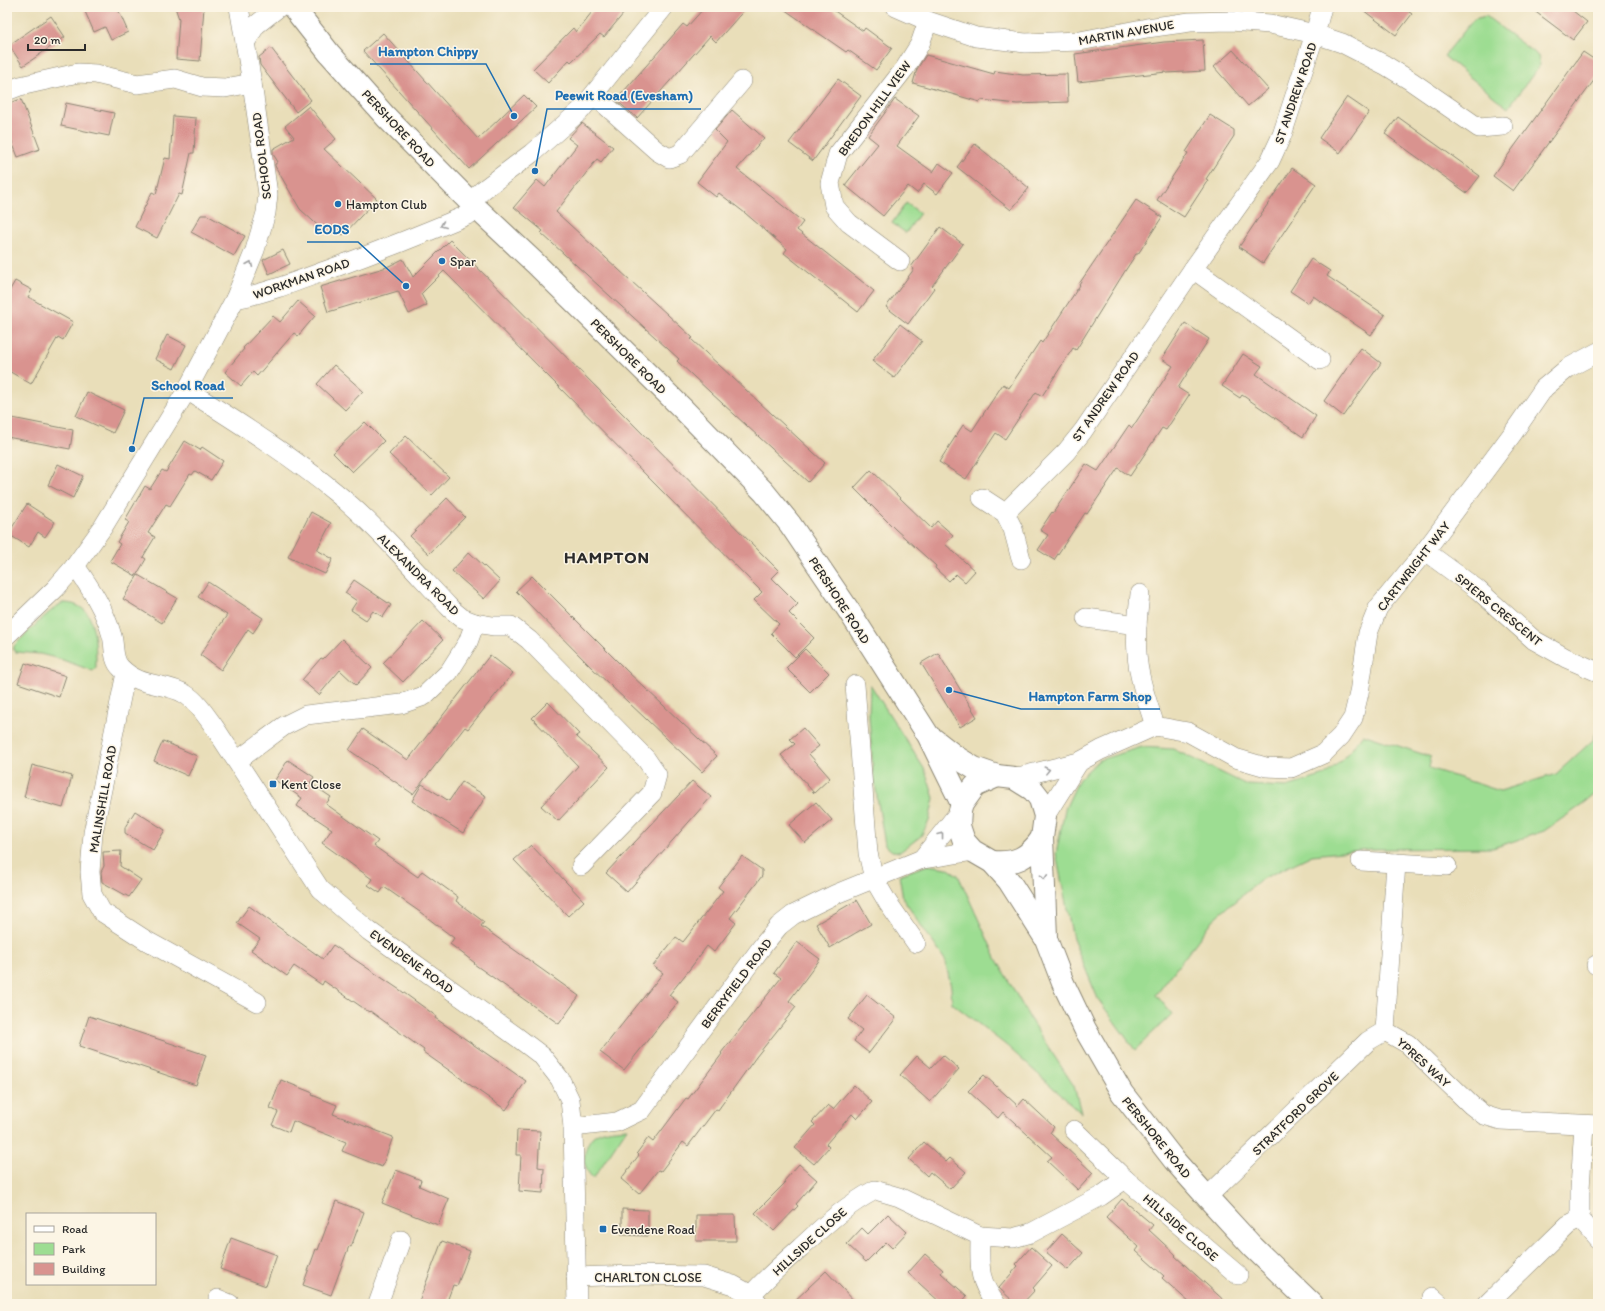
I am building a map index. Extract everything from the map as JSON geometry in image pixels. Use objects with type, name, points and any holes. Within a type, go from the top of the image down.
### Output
[{"type":"main road","name":"PERSHORE ROAD","points":[[293,7],[329,53],[386,117],[474,206],[535,263],[649,375],[764,492],[790,524],[849,611],[928,735],[961,808],[959,826],[964,841],[973,851],[992,862],[1009,881],[1046,939],[1063,983],[1085,1029],[1122,1093],[1174,1160],[1207,1198],[1309,1303]]},
{"type":"main road","name":"PERSHORE ROAD","points":[[928,735],[956,757],[974,768],[1006,777],[1033,790],[1040,799],[1046,816],[1042,838],[1046,939]]},
{"type":"main road","points":[[961,808],[975,786],[1006,777]]},
{"type":"main road","points":[[992,862],[1007,863],[1021,859],[1033,850],[1042,838]]},
{"type":"street","name":"SCHOOL ROAD","points":[[7,635],[55,589],[75,566],[103,527],[187,390],[234,300],[255,250],[266,213],[268,194],[239,7]]},
{"type":"street","points":[[245,43],[256,25],[279,7]]},
{"type":"street","name":"WORKMAN ROAD","points":[[234,300],[286,285],[385,250],[474,206],[483,190],[538,148],[581,110],[664,7]]},
{"type":"street","name":"MARTIN AVENUE","points":[[896,7],[928,21],[976,37],[1025,44],[1080,41],[1147,28],[1189,14],[1231,21],[1270,24],[1315,34],[1342,43],[1412,81],[1479,128],[1503,126]]},
{"type":"street","name":"ST ANDREW ROAD","points":[[1005,513],[1066,452],[1083,431],[1193,269],[1270,161],[1282,135],[1315,34],[1322,7]]},
{"type":"street","name":"BREDON HILL VIEW","points":[[900,261],[849,223],[834,206],[830,183],[838,154],[905,68],[920,44],[928,21]]},
{"type":"street","points":[[7,91],[20,86],[78,73],[96,74],[137,84],[175,79],[202,87],[225,88],[252,83]]},
{"type":"street","points":[[594,95],[657,151],[669,158],[680,154],[742,80]]},
{"type":"street","points":[[1193,269],[1320,360]]},
{"type":"street","name":"CARTWRIGHT WAY","points":[[1155,726],[1188,732],[1235,758],[1266,767],[1291,768],[1323,754],[1341,736],[1353,718],[1359,693],[1368,633],[1378,608],[1425,551],[1513,433],[1544,388],[1568,368],[1598,352]]},
{"type":"street","name":"ALEXANDRA ROAD","points":[[187,390],[276,449],[336,493],[375,530],[451,609],[462,618],[475,623],[493,626],[510,626],[529,640],[646,759],[657,775],[652,793],[581,866]]},
{"type":"street","points":[[982,498],[1005,513],[1013,530],[1021,559]]},
{"type":"street","name":"SPIERS CRESCENT","points":[[1425,551],[1478,590],[1534,640],[1566,658],[1598,672]]},
{"type":"street","points":[[75,566],[94,592],[112,636],[114,654],[119,666],[126,673]]},
{"type":"street","points":[[1006,777],[1079,762],[1100,750],[1155,726],[1141,678],[1137,655],[1137,625],[1140,594]]},
{"type":"street","points":[[1086,618],[1137,625]]},
{"type":"street","points":[[237,761],[284,726],[306,716],[400,704],[424,696],[449,672],[468,642],[475,623]]},
{"type":"street","name":"EVENDENE ROAD","points":[[126,673],[141,681],[185,694],[202,711],[237,761],[320,889],[369,930],[542,1056],[560,1079],[570,1100],[573,1128],[577,1304]]},
{"type":"street","name":"MALINSHILL ROAD","points":[[126,673],[93,833],[90,872],[92,894],[102,912],[147,941],[257,1002]]},
{"type":"street","points":[[855,685],[868,853],[874,879],[888,903],[916,943]]},
{"type":"street","points":[[1046,816],[1079,762]]},
{"type":"street","name":"BERRYFIELD ROAD","points":[[922,859],[961,808]]},
{"type":"street","name":"BERRYFIELD ROAD","points":[[573,1128],[617,1122],[642,1110],[764,944],[780,926],[793,915],[836,894],[922,859],[973,851]]},
{"type":"street","points":[[1361,861],[1447,866]]},
{"type":"street","name":"YPRES WAY","points":[[1396,862],[1386,1031],[1408,1044],[1471,1106],[1484,1115],[1500,1120],[1591,1125]]},
{"type":"street","name":"STRATFORD GROVE","points":[[1207,1198],[1368,1041],[1386,1031]]},
{"type":"street","points":[[1591,1125],[1580,1189],[1580,1219],[1598,1240]]},
{"type":"street","name":"HILLSIDE CLOSE","points":[[1074,1130],[1125,1179],[1238,1275]]},
{"type":"street","name":"HILLSIDE CLOSE","points":[[755,1300],[778,1268],[833,1217],[854,1202],[875,1190],[899,1197],[980,1236],[1013,1238],[1031,1233],[1101,1196],[1125,1179]]},
{"type":"street","points":[[1486,1304],[1568,1226],[1580,1219]]},
{"type":"street","points":[[980,1236],[980,1273],[986,1291],[996,1304]]},
{"type":"street","points":[[378,1304],[401,1240]]},
{"type":"street","name":"CHARLTON CLOSE","points":[[576,1277],[633,1275],[704,1276],[733,1285],[755,1300]]},
{"type":"green space","points":[[1486,16],[1538,56],[1540,65],[1508,108],[1444,56],[1474,19]]},
{"type":"green space","points":[[906,203],[920,213],[906,233],[892,223]]},
{"type":"green space","points":[[62,603],[73,604],[80,607],[87,613],[91,620],[96,653],[96,667],[93,671],[60,659],[40,654],[16,652],[13,650],[14,646],[31,629]]},
{"type":"green space","points":[[870,684],[925,770],[934,798],[929,821],[921,836],[900,852],[892,851],[885,845],[873,772],[869,716]]},
{"type":"green space","points":[[1598,728],[1598,792],[1544,831],[1493,848],[1370,849],[1312,855],[1260,880],[1214,919],[1156,995],[1172,1014],[1135,1050],[1098,999],[1073,939],[1056,854],[1065,809],[1079,779],[1099,760],[1142,747],[1173,749],[1247,785],[1287,787],[1325,775],[1347,755],[1363,734],[1431,757],[1429,768],[1500,791],[1556,774],[1593,740]]},
{"type":"green space","points":[[928,865],[947,868],[958,875],[997,960],[1033,1024],[1074,1086],[1081,1113],[1007,1046],[952,1003],[951,987],[945,960],[903,899],[899,875]]},
{"type":"green space","points":[[627,1128],[593,1179],[587,1169],[584,1159],[587,1145],[590,1140],[596,1134],[603,1131]]},
{"type":"building","points":[[83,7],[117,7],[128,32],[111,40],[105,27],[94,32]]},
{"type":"building","points":[[175,7],[204,7],[200,61],[176,59],[179,19]]},
{"type":"building","points":[[596,7],[629,7],[604,37],[600,34],[571,62],[569,60],[548,83],[533,69],[573,28],[576,32]]},
{"type":"building","points":[[705,7],[747,7],[716,42],[710,36],[637,118],[616,100],[683,24],[687,27]]},
{"type":"building","points":[[781,7],[829,7],[863,31],[865,28],[892,48],[876,70],[848,50],[846,52]]},
{"type":"building","points":[[1359,7],[1402,7],[1412,14],[1396,35]]},
{"type":"building","points":[[1529,7],[1568,7],[1587,22],[1573,40]]},
{"type":"building","points":[[51,16],[65,37],[23,66],[9,45]]},
{"type":"building","points":[[383,33],[478,139],[524,95],[536,107],[469,169],[363,51]]},
{"type":"building","points":[[1203,40],[1205,71],[1166,72],[1078,82],[1075,54],[1164,42]]},
{"type":"building","points":[[271,48],[311,100],[296,112],[260,65],[259,57]]},
{"type":"building","points":[[1233,50],[1268,89],[1248,106],[1214,67]]},
{"type":"building","points":[[1583,52],[1598,62],[1598,75],[1513,191],[1493,176]]},
{"type":"building","points":[[926,55],[994,74],[995,71],[1023,75],[1067,74],[1068,102],[1017,104],[981,100],[980,102],[913,83],[917,69]]},
{"type":"building","points":[[838,79],[861,96],[813,161],[789,143]]},
{"type":"building","points":[[1347,97],[1369,112],[1340,153],[1319,138]]},
{"type":"building","points":[[21,99],[40,149],[18,157],[7,129],[7,104]]},
{"type":"building","points":[[895,99],[919,116],[897,146],[933,172],[939,163],[953,173],[937,194],[924,184],[917,193],[908,186],[883,216],[845,185],[878,144],[868,136]]},
{"type":"building","points":[[66,103],[114,113],[109,136],[61,126]]},
{"type":"building","points":[[309,106],[336,139],[324,149],[377,199],[343,235],[334,226],[327,234],[300,209],[275,166],[278,162],[273,154],[273,149],[294,137],[285,126]]},
{"type":"building","points":[[732,110],[764,138],[737,169],[803,222],[797,230],[874,291],[858,312],[784,253],[787,249],[745,213],[719,193],[716,197],[697,182],[727,142],[715,130]]},
{"type":"building","points":[[1210,115],[1234,130],[1234,136],[1206,179],[1208,180],[1184,217],[1157,200],[1188,153],[1186,152]]},
{"type":"building","points":[[173,116],[196,118],[194,153],[191,153],[182,195],[179,194],[157,238],[135,227],[152,192],[156,194],[165,158],[170,159]]},
{"type":"building","points":[[1398,117],[1480,176],[1467,193],[1385,134]]},
{"type":"building","points":[[582,123],[613,147],[601,162],[597,159],[556,212],[693,338],[691,339],[825,463],[808,482],[677,361],[679,359],[541,233],[543,231],[514,207],[537,180],[545,187],[577,145],[568,138]]},
{"type":"building","points":[[975,144],[1029,188],[1011,210],[957,167]]},
{"type":"building","points":[[1292,168],[1316,184],[1263,263],[1239,247]]},
{"type":"building","points":[[1136,200],[1162,217],[1125,271],[1076,350],[1073,348],[1042,396],[1036,392],[1005,439],[996,433],[966,479],[939,462],[963,425],[972,431],[1003,384],[1009,388],[1040,341],[1042,343],[1080,285],[1079,284]]},
{"type":"building","points":[[201,215],[207,215],[245,236],[234,256],[191,232]]},
{"type":"building","points":[[940,227],[963,244],[932,286],[934,288],[908,324],[886,307],[914,269],[911,267]]},
{"type":"building","points":[[450,240],[779,571],[772,578],[798,604],[789,613],[814,638],[795,657],[771,633],[779,624],[754,600],[762,592],[444,271],[421,294],[427,305],[409,314],[398,291],[328,312],[320,287],[387,267],[403,259],[413,277]]},
{"type":"building","points":[[283,250],[290,264],[269,274],[263,260]]},
{"type":"building","points":[[1311,259],[1330,271],[1327,276],[1385,315],[1371,335],[1313,296],[1308,303],[1290,291]]},
{"type":"building","points":[[15,281],[32,290],[28,297],[73,322],[63,340],[58,337],[31,384],[7,370],[7,295]]},
{"type":"building","points":[[298,301],[315,316],[298,336],[294,333],[257,376],[253,372],[241,386],[225,372],[244,349],[243,348],[273,316],[280,322]]},
{"type":"building","points":[[1185,323],[1209,339],[1178,388],[1189,395],[1166,430],[1162,428],[1130,476],[1118,468],[1087,514],[1085,513],[1054,560],[1038,550],[1048,535],[1040,530],[1086,464],[1098,471],[1129,425],[1132,428],[1173,366],[1162,359]]},
{"type":"building","points":[[900,324],[922,341],[894,378],[872,361]]},
{"type":"building","points":[[167,335],[186,345],[174,369],[155,359]]},
{"type":"building","points":[[1361,348],[1381,363],[1343,416],[1324,401]]},
{"type":"building","points":[[1243,354],[1262,366],[1256,374],[1316,416],[1303,437],[1242,395],[1240,398],[1222,386]]},
{"type":"building","points":[[334,365],[363,391],[345,410],[317,384]]},
{"type":"building","points":[[87,392],[124,410],[113,433],[76,416]]},
{"type":"building","points":[[7,417],[73,430],[70,449],[7,437]]},
{"type":"building","points":[[365,422],[384,441],[352,472],[333,453]]},
{"type":"building","points":[[406,436],[449,477],[432,495],[389,454]]},
{"type":"building","points":[[185,441],[200,450],[202,447],[223,461],[211,480],[195,471],[192,475],[190,474],[170,506],[166,504],[148,533],[155,537],[143,557],[146,559],[136,576],[110,561],[120,544],[117,542],[129,522],[125,520],[145,486],[150,489],[162,470],[166,472]]},
{"type":"building","points":[[58,464],[83,476],[73,498],[48,485]]},
{"type":"building","points":[[871,470],[931,528],[937,521],[953,535],[945,544],[975,571],[965,582],[956,574],[949,581],[935,568],[936,566],[895,529],[854,488]]},
{"type":"building","points":[[447,498],[465,517],[429,554],[410,536]]},
{"type":"building","points":[[27,504],[55,522],[45,537],[38,532],[29,547],[8,534]]},
{"type":"building","points":[[311,512],[331,523],[317,550],[333,559],[325,574],[288,557]]},
{"type":"building","points":[[469,552],[500,581],[484,599],[452,571]]},
{"type":"building","points":[[138,575],[177,598],[162,623],[123,599]]},
{"type":"building","points":[[532,576],[627,671],[717,756],[702,772],[591,667],[516,591]]},
{"type":"building","points":[[354,580],[391,605],[383,617],[373,611],[366,620],[351,610],[357,601],[345,593]]},
{"type":"building","points":[[208,582],[263,618],[253,633],[248,629],[221,670],[200,655],[227,615],[198,597]]},
{"type":"building","points":[[423,621],[443,640],[403,682],[383,663]]},
{"type":"building","points":[[342,639],[372,668],[356,685],[340,670],[319,695],[302,680],[321,658],[323,659]]},
{"type":"building","points":[[805,649],[829,673],[810,692],[786,668]]},
{"type":"building","points":[[938,653],[977,717],[960,727],[921,663]]},
{"type":"building","points":[[490,655],[513,673],[468,729],[465,727],[413,794],[349,750],[363,729],[408,760]]},
{"type":"building","points":[[25,663],[66,676],[59,697],[18,683]]},
{"type":"building","points":[[548,702],[579,734],[576,736],[609,767],[558,821],[541,806],[578,766],[532,718]]},
{"type":"building","points":[[803,728],[819,746],[809,754],[830,778],[814,793],[781,755],[795,744],[790,739]]},
{"type":"building","points":[[163,741],[197,756],[188,776],[154,761]]},
{"type":"building","points":[[288,760],[314,777],[310,783],[331,797],[326,804],[378,841],[374,846],[418,877],[422,871],[458,897],[456,901],[484,922],[481,926],[579,996],[559,1024],[474,964],[475,963],[450,944],[454,938],[420,912],[384,887],[380,893],[368,885],[372,879],[322,843],[332,829],[297,806],[302,798],[275,780]]},
{"type":"building","points":[[32,765],[72,776],[63,808],[24,797]]},
{"type":"building","points":[[692,781],[711,797],[627,892],[606,873]]},
{"type":"building","points":[[462,782],[486,796],[463,833],[412,801],[422,784],[449,801]]},
{"type":"building","points":[[816,802],[832,820],[805,843],[789,825]]},
{"type":"building","points":[[135,811],[165,830],[153,850],[125,833],[125,827]]},
{"type":"building","points":[[531,845],[584,901],[568,916],[514,860]]},
{"type":"building","points":[[121,851],[120,866],[141,880],[129,897],[102,882],[101,872],[104,866],[103,852]]},
{"type":"building","points":[[742,856],[762,870],[762,876],[730,918],[736,923],[714,952],[707,946],[669,995],[678,1002],[624,1070],[600,1052],[663,973],[653,966],[676,937],[683,942],[723,891],[718,887]]},
{"type":"building","points":[[857,900],[871,924],[830,948],[816,924]]},
{"type":"building","points":[[249,906],[323,959],[333,945],[400,990],[436,1016],[435,1018],[526,1081],[506,1110],[423,1052],[424,1050],[370,1011],[369,1012],[324,981],[322,985],[294,966],[287,976],[251,950],[260,939],[237,923]]},
{"type":"building","points":[[797,942],[820,959],[789,1001],[796,1007],[756,1057],[718,1110],[716,1109],[688,1146],[683,1142],[661,1171],[658,1170],[639,1194],[621,1179],[639,1155],[637,1153],[648,1138],[653,1142],[781,978],[774,973]]},
{"type":"building","points":[[867,995],[896,1018],[869,1053],[854,1041],[862,1030],[848,1019]]},
{"type":"building","points":[[89,1016],[206,1055],[196,1085],[79,1046]]},
{"type":"building","points":[[943,1055],[959,1069],[930,1102],[900,1075],[917,1056],[931,1068]]},
{"type":"building","points":[[984,1075],[1018,1106],[1024,1099],[1054,1127],[1050,1133],[1093,1173],[1078,1190],[1047,1161],[1052,1157],[1003,1112],[998,1118],[968,1091]]},
{"type":"building","points":[[281,1080],[337,1105],[333,1114],[393,1137],[382,1167],[342,1151],[346,1142],[293,1121],[289,1132],[272,1125],[278,1112],[270,1108]]},
{"type":"building","points":[[854,1085],[872,1102],[857,1119],[852,1114],[826,1144],[829,1147],[814,1164],[795,1148],[815,1125],[812,1122],[828,1105],[833,1109]]},
{"type":"building","points":[[517,1130],[540,1131],[538,1167],[544,1168],[543,1193],[519,1191],[521,1155],[516,1155]]},
{"type":"building","points":[[924,1142],[946,1162],[950,1158],[966,1172],[950,1189],[930,1172],[927,1176],[909,1159]]},
{"type":"building","points":[[799,1164],[817,1180],[796,1204],[798,1206],[774,1231],[755,1213],[785,1183],[784,1181]]},
{"type":"building","points":[[396,1170],[421,1180],[419,1186],[449,1199],[438,1225],[382,1203]]},
{"type":"building","points":[[1122,1199],[1153,1225],[1149,1230],[1176,1255],[1175,1256],[1228,1304],[1191,1304],[1162,1278],[1164,1276],[1136,1251],[1139,1247],[1106,1217]]},
{"type":"building","points":[[336,1201],[364,1212],[351,1247],[349,1246],[331,1295],[303,1285]]},
{"type":"building","points":[[622,1209],[648,1210],[648,1236],[622,1235]]},
{"type":"building","points":[[888,1214],[907,1232],[892,1248],[886,1242],[866,1262],[847,1244],[862,1228],[868,1234]]},
{"type":"building","points":[[696,1215],[735,1215],[736,1241],[696,1241]]},
{"type":"building","points":[[1062,1234],[1083,1253],[1068,1270],[1046,1252]]},
{"type":"building","points":[[231,1238],[277,1255],[266,1286],[220,1269]]},
{"type":"building","points":[[442,1241],[470,1251],[457,1286],[453,1285],[446,1304],[418,1304]]},
{"type":"building","points":[[1031,1247],[1052,1266],[1033,1288],[1035,1290],[1022,1304],[1016,1304],[999,1288],[1018,1266],[1016,1264]]},
{"type":"building","points":[[925,1254],[943,1270],[941,1273],[967,1296],[960,1304],[942,1304],[908,1273]]},
{"type":"building","points":[[826,1271],[857,1304],[791,1304]]},
{"type":"place","name":"Hampton Chippy","points":[[514,116]]},
{"type":"place","name":"Peewit Road (Evesham)","points":[[535,171]]},
{"type":"place","name":"Hampton Club","points":[[338,204]]},
{"type":"place","name":"Spar","points":[[442,261]]},
{"type":"place","name":"EODS","points":[[406,286]]},
{"type":"place","name":"School Road","points":[[132,449]]},
{"type":"place","name":"Hampton Farm Shop","points":[[949,690]]},
{"type":"place","name":"Kent Close","points":[[273,784]]},
{"type":"place","name":"Evendene Road","points":[[603,1229]]},
{"type":"district","name":"HAMPTON","points":[[607,557]]}]
